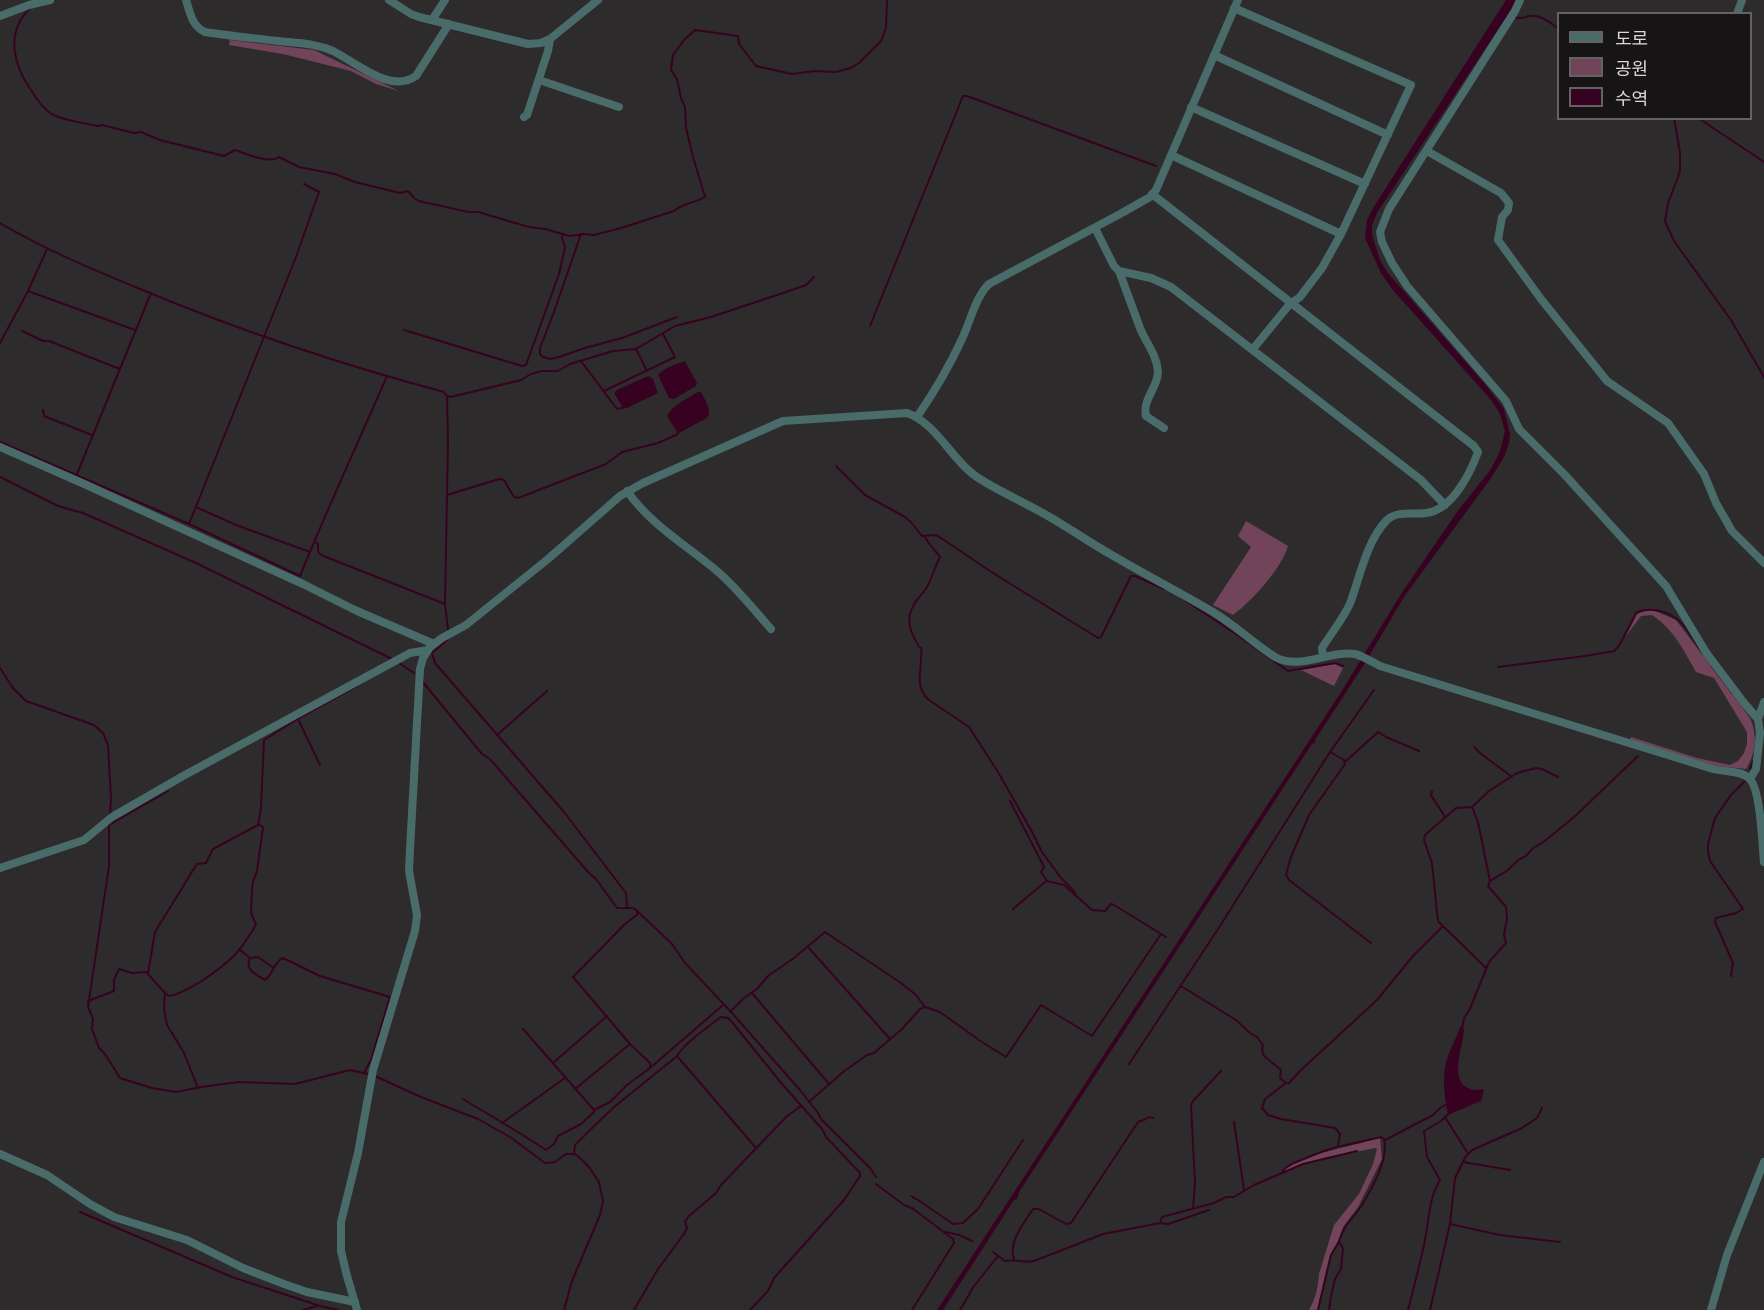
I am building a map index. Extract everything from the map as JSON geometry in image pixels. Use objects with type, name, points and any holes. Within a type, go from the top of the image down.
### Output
[{"type":"street","points":[[0,16],[50,0]]},
{"type":"street","points":[[186,0],[194,24],[205,32],[312,44],[333,52],[381,78],[397,83],[416,76],[448,24]]},
{"type":"street","points":[[389,0],[411,14],[528,44],[541,43],[550,39],[598,0]]},
{"type":"street","points":[[432,20],[445,0]]},
{"type":"street","points":[[1520,0],[1389,209],[1380,232],[1382,242],[1407,286],[1506,401],[1519,429],[1564,474],[1666,586],[1707,654],[1758,719]]},
{"type":"street","points":[[917,417],[943,378],[984,289],[1149,197],[1156,190],[1236,4],[1411,86],[1341,234],[1322,268],[1300,297],[1289,305],[1253,350]]},
{"type":"street","points":[[524,117],[527,115],[550,39]]},
{"type":"street","points":[[1214,55],[1388,135]]},
{"type":"street","points":[[538,80],[619,107]]},
{"type":"street","points":[[1191,107],[1365,184]]},
{"type":"street","points":[[1427,151],[1501,193],[1509,203],[1508,210],[1500,223],[1498,240],[1514,263],[1607,381],[1668,423],[1704,474],[1716,503],[1732,531],[1764,563]]},
{"type":"street","points":[[1171,155],[1341,234]]},
{"type":"street","points":[[1152,194],[1474,446],[1478,452],[1472,467],[1446,505],[1434,512],[1399,514],[1387,519],[1374,538],[1350,603],[1322,648],[1323,657]]},
{"type":"street","points":[[1095,228],[1114,266],[1119,271],[1141,331],[1156,360],[1158,374],[1144,411],[1146,416],[1164,428]]},
{"type":"street","points":[[1119,271],[1151,278],[1171,287],[1421,480],[1446,505]]},
{"type":"street","points":[[0,867],[84,840],[112,817],[183,776],[410,652],[431,647],[466,625],[506,594],[627,491],[783,421],[907,413],[925,423],[963,466],[979,479],[1048,516],[1214,613],[1237,627],[1275,657],[1303,662],[1323,657],[1354,654],[1380,666],[1713,769],[1742,774],[1750,779],[1758,799],[1764,862]]},
{"type":"street","points":[[0,447],[303,584],[431,647]]},
{"type":"street","points":[[627,491],[647,516],[720,574],[771,629]]},
{"type":"street","points":[[356,1306],[341,1251],[341,1222],[358,1152],[373,1070],[415,931],[417,915],[409,871],[412,786],[420,669],[423,658],[431,647]]},
{"type":"street","points":[[1750,779],[1756,769],[1760,733],[1758,719],[1764,702]]},
{"type":"street","points":[[0,1154],[46,1175],[114,1217],[187,1240],[243,1268],[284,1284],[356,1306]]},
{"type":"street","points":[[1711,1310],[1727,1255],[1764,1162]]},
{"type":"green space","points":[[230,40],[314,50],[399,91],[376,84],[351,71],[283,54],[229,45]]},
{"type":"green space","points":[[1246,521],[1288,546],[1285,555],[1265,584],[1233,615],[1213,605],[1251,547],[1238,536]]},
{"type":"green space","points":[[1648,610],[1676,620],[1750,718],[1755,744],[1746,769],[1717,766],[1630,740],[1631,737],[1697,758],[1730,765],[1738,761],[1747,744],[1747,732],[1714,678],[1696,672],[1677,640],[1660,621],[1652,615],[1641,616],[1626,636],[1637,614]]},
{"type":"green space","points":[[1335,664],[1343,668],[1334,686],[1301,670]]},
{"type":"green space","points":[[1380,1138],[1382,1159],[1358,1207],[1343,1227],[1330,1255],[1317,1310],[1309,1310],[1315,1297],[1319,1274],[1334,1225],[1359,1194],[1373,1164],[1377,1149],[1316,1160],[1283,1173],[1290,1166],[1312,1156]]},
{"type":"water","points":[[1506,0],[1516,0],[1377,213],[1372,225],[1372,235],[1380,260],[1387,272],[1504,409],[1510,434],[1504,457],[1404,597],[1315,743],[1312,744],[1019,1192],[1017,1199],[1014,1200],[943,1310],[937,1310],[1343,689],[1401,594],[1457,512],[1491,469],[1500,451],[1505,431],[1500,414],[1492,401],[1392,289],[1381,273],[1365,238],[1367,220],[1373,208]]},
{"type":"water","points":[[685,361],[697,383],[696,386],[674,399],[669,398],[658,375],[667,368]]},
{"type":"water","points":[[648,376],[653,379],[658,393],[623,408],[614,393]]},
{"type":"water","points":[[701,392],[709,415],[681,432],[677,432],[667,416],[669,412]]},
{"type":"water","points":[[1461,1026],[1464,1030],[1458,1063],[1460,1079],[1463,1085],[1470,1089],[1484,1089],[1481,1101],[1448,1115],[1444,1092],[1446,1060]]},
{"type":"waterway","points":[[30,8],[17,29],[15,39],[17,62],[26,83],[37,100],[46,110],[56,116],[134,133],[141,132],[160,140],[224,156],[235,150],[264,159],[279,157],[299,167],[335,174],[355,182],[400,193],[408,191],[419,201],[468,212],[478,212],[570,236],[594,235],[621,228],[674,211],[705,197],[686,128],[685,107],[677,79],[671,70],[673,55],[695,30],[738,36],[739,44],[756,66],[792,74],[815,71],[836,72],[859,63],[881,41],[886,28],[887,0]]},
{"type":"waterway","points":[[1515,17],[1537,16],[1557,27]]},
{"type":"waterway","points":[[870,326],[963,96],[1156,166]]},
{"type":"waterway","points":[[1674,120],[1680,153],[1680,170],[1668,203],[1665,221],[1674,241],[1731,320],[1764,377]]},
{"type":"waterway","points":[[1701,120],[1764,162]]},
{"type":"waterway","points":[[189,524],[296,257],[319,192],[304,184]]},
{"type":"waterway","points":[[0,223],[71,260],[181,306],[293,346],[444,392],[451,397],[521,380],[541,371],[558,371],[570,364],[613,351],[636,349],[675,326],[711,317],[792,290],[806,285],[814,277]]},
{"type":"waterway","points":[[404,330],[522,366],[526,365],[559,274],[565,247],[563,234]]},
{"type":"waterway","points":[[581,234],[540,348],[540,354],[543,357],[550,359],[559,357],[622,338],[677,317]]},
{"type":"waterway","points":[[0,343],[47,249]]},
{"type":"waterway","points":[[28,291],[135,330]]},
{"type":"waterway","points":[[77,474],[151,293]]},
{"type":"waterway","points":[[22,331],[120,369]]},
{"type":"waterway","points":[[604,391],[675,357],[663,334]]},
{"type":"waterway","points":[[636,349],[647,371]]},
{"type":"waterway","points":[[581,361],[617,409],[623,408]]},
{"type":"waterway","points":[[0,442],[189,524],[300,576],[387,376]]},
{"type":"waterway","points":[[447,396],[445,604],[448,629]]},
{"type":"waterway","points":[[43,410],[44,416],[92,435]]},
{"type":"waterway","points":[[447,495],[499,479],[504,480],[514,497],[518,498],[606,464],[622,452],[658,443],[679,432]]},
{"type":"waterway","points":[[836,466],[865,495],[905,517],[922,536],[938,536],[1098,638],[1101,637],[1131,576],[1164,589]]},
{"type":"waterway","points":[[0,477],[58,506],[83,513],[196,563],[394,660]]},
{"type":"waterway","points":[[196,507],[236,525],[310,552]]},
{"type":"waterway","points":[[925,537],[940,557],[927,587],[913,606],[909,618],[912,634],[921,648],[920,685],[922,690],[929,700],[969,727],[998,772],[1042,852],[1076,896]]},
{"type":"waterway","points":[[315,542],[318,544],[318,551],[321,555],[445,604]]},
{"type":"waterway","points":[[1180,597],[1288,671],[1335,663],[1343,666]]},
{"type":"waterway","points":[[1498,667],[1614,651],[1619,646],[1636,613],[1646,610],[1663,612],[1678,620],[1699,648]]},
{"type":"waterway","points":[[447,640],[432,653],[435,663],[564,812],[626,893],[627,907]]},
{"type":"waterway","points":[[399,663],[414,673]]},
{"type":"waterway","points":[[1711,665],[1733,694]]},
{"type":"waterway","points":[[0,668],[13,688],[26,701],[94,725],[103,733],[108,745],[110,816]]},
{"type":"waterway","points":[[422,681],[482,754],[490,759],[596,879],[617,908],[635,909],[672,944],[685,963],[800,1090],[821,1119],[870,1168],[876,1177]]},
{"type":"waterway","points":[[148,974],[155,932],[197,864],[206,863],[213,849],[258,825],[264,740],[357,686]]},
{"type":"waterway","points":[[1129,1064],[1330,752],[1374,690]]},
{"type":"waterway","points":[[497,735],[547,691]]},
{"type":"waterway","points":[[298,719],[320,765]]},
{"type":"waterway","points":[[1330,752],[1346,761],[1378,732],[1419,751]]},
{"type":"waterway","points":[[1474,747],[1511,776]]},
{"type":"waterway","points":[[1462,1029],[1464,1018],[1489,962],[1506,943],[1504,935],[1507,919],[1506,907],[1488,886],[1490,881],[1508,870],[1573,818],[1638,756]]},
{"type":"waterway","points":[[1344,761],[1345,764],[1309,815],[1286,875],[1289,880],[1371,943]]},
{"type":"waterway","points":[[1750,769],[1753,761]]},
{"type":"waterway","points":[[1472,807],[1489,791],[1517,773],[1536,768],[1558,777]]},
{"type":"waterway","points":[[1731,976],[1733,963],[1715,922],[1716,918],[1743,909],[1710,861],[1708,844],[1715,818],[1731,795],[1744,782]]},
{"type":"waterway","points":[[109,825],[168,791]]},
{"type":"waterway","points":[[1432,791],[1431,795],[1445,817]]},
{"type":"waterway","points":[[1010,801],[1044,867],[1041,872],[1047,881]]},
{"type":"waterway","points":[[1338,1145],[1340,1134],[1335,1128],[1268,1115],[1262,1108],[1265,1099],[1289,1083],[1377,1000],[1413,956],[1443,926],[1438,921],[1432,863],[1424,840],[1425,835],[1456,808],[1472,807],[1478,822],[1490,881]]},
{"type":"waterway","points":[[109,824],[109,866],[88,1007],[93,1019],[92,1029],[99,1048],[120,1078],[152,1088],[176,1092],[239,1082],[295,1084],[350,1070],[368,1074]]},
{"type":"waterway","points":[[88,1001],[114,991],[114,980],[119,969],[132,973],[146,972],[169,996],[197,984],[234,955],[256,925],[251,913],[252,889],[263,827],[258,824]]},
{"type":"waterway","points":[[1013,909],[1047,881],[1064,885],[1092,910],[1105,911],[1111,904],[1114,905],[1166,937]]},
{"type":"waterway","points":[[638,911],[637,915],[625,924],[573,977],[630,1044],[650,1063],[650,1068]]},
{"type":"waterway","points":[[1443,926],[1486,968]]},
{"type":"waterway","points":[[730,1012],[757,989],[768,976],[825,932],[901,983],[916,995],[925,1007]]},
{"type":"waterway","points":[[809,1102],[843,1072],[867,1055],[874,1053],[902,1029],[920,1009],[925,1007],[940,1012],[1006,1057],[1041,1005],[1092,1036],[1161,934]]},
{"type":"waterway","points":[[808,947],[890,1039]]},
{"type":"waterway","points":[[239,949],[250,958],[249,966],[252,972],[265,980],[283,958],[320,976],[390,997],[371,1060],[364,1073]]},
{"type":"waterway","points":[[250,958],[258,957],[274,968]]},
{"type":"waterway","points":[[1181,986],[1236,1020],[1257,1037],[1263,1045],[1264,1056],[1281,1070],[1280,1078],[1286,1083]]},
{"type":"waterway","points":[[165,993],[164,1009],[167,1025],[184,1053],[198,1088]]},
{"type":"waterway","points":[[752,993],[829,1084]]},
{"type":"waterway","points":[[594,1110],[610,1102],[627,1085],[723,1005]]},
{"type":"waterway","points":[[553,1063],[607,1016]]},
{"type":"waterway","points":[[750,1310],[768,1291],[774,1278],[844,1200],[860,1173],[826,1137],[822,1129],[732,1022],[728,1018],[721,1017],[691,1040],[677,1056],[756,1148]]},
{"type":"waterway","points":[[463,1099],[546,1150],[554,1144],[558,1136],[581,1124],[594,1112],[523,1029]]},
{"type":"waterway","points":[[575,1089],[630,1044]]},
{"type":"waterway","points":[[574,1154],[575,1145],[614,1107],[676,1057]]},
{"type":"waterway","points":[[1193,1208],[1195,1183],[1191,1105],[1221,1071]]},
{"type":"waterway","points":[[375,1076],[478,1119],[510,1137],[545,1163],[555,1162],[566,1154],[574,1154],[589,1167],[599,1182],[603,1201],[600,1215],[572,1281],[564,1310]]},
{"type":"waterway","points":[[502,1123],[565,1078]]},
{"type":"waterway","points":[[1385,1140],[1433,1115],[1447,1104]]},
{"type":"waterway","points":[[634,1310],[658,1269],[684,1234],[688,1217],[716,1193],[787,1116],[801,1106]]},
{"type":"waterway","points":[[1430,1310],[1450,1224],[1455,1178],[1466,1156],[1472,1150],[1522,1128],[1537,1118],[1542,1108]]},
{"type":"waterway","points":[[1408,1310],[1425,1240],[1431,1201],[1440,1180],[1427,1157],[1424,1131],[1448,1114]]},
{"type":"waterway","points":[[1014,1259],[1015,1239],[1033,1209],[1039,1209],[1066,1224],[1071,1223],[1138,1122],[1149,1117],[1153,1118]]},
{"type":"waterway","points":[[1445,1117],[1467,1152]]},
{"type":"waterway","points":[[1234,1122],[1244,1190]]},
{"type":"waterway","points":[[993,1252],[1005,1261],[1034,1261],[1103,1234],[1160,1223],[1162,1217],[1214,1203],[1226,1197],[1234,1197],[1282,1173],[1285,1168],[1294,1163],[1337,1147],[1381,1137],[1384,1139],[1385,1147],[1379,1173],[1339,1241],[1343,1249],[1341,1269],[1335,1279],[1329,1310]]},
{"type":"waterway","points":[[911,1196],[953,1224],[963,1223],[978,1209],[1023,1140]]},
{"type":"waterway","points":[[1282,1173],[1303,1164],[1357,1151]]},
{"type":"waterway","points":[[1463,1162],[1510,1170]]},
{"type":"waterway","points":[[876,1184],[953,1239],[954,1243],[912,1310]]},
{"type":"waterway","points":[[1160,1223],[1168,1224],[1209,1210]]},
{"type":"waterway","points":[[80,1212],[232,1277],[338,1310]]},
{"type":"waterway","points":[[1450,1224],[1500,1235],[1560,1242]]},
{"type":"waterway","points":[[946,1232],[972,1241]]},
{"type":"waterway","points":[[1318,1310],[1331,1255],[1339,1242]]},
{"type":"waterway","points":[[960,1310],[974,1286],[998,1256]]},
{"type":"waterway","points":[[303,1310],[317,1306]]}]
